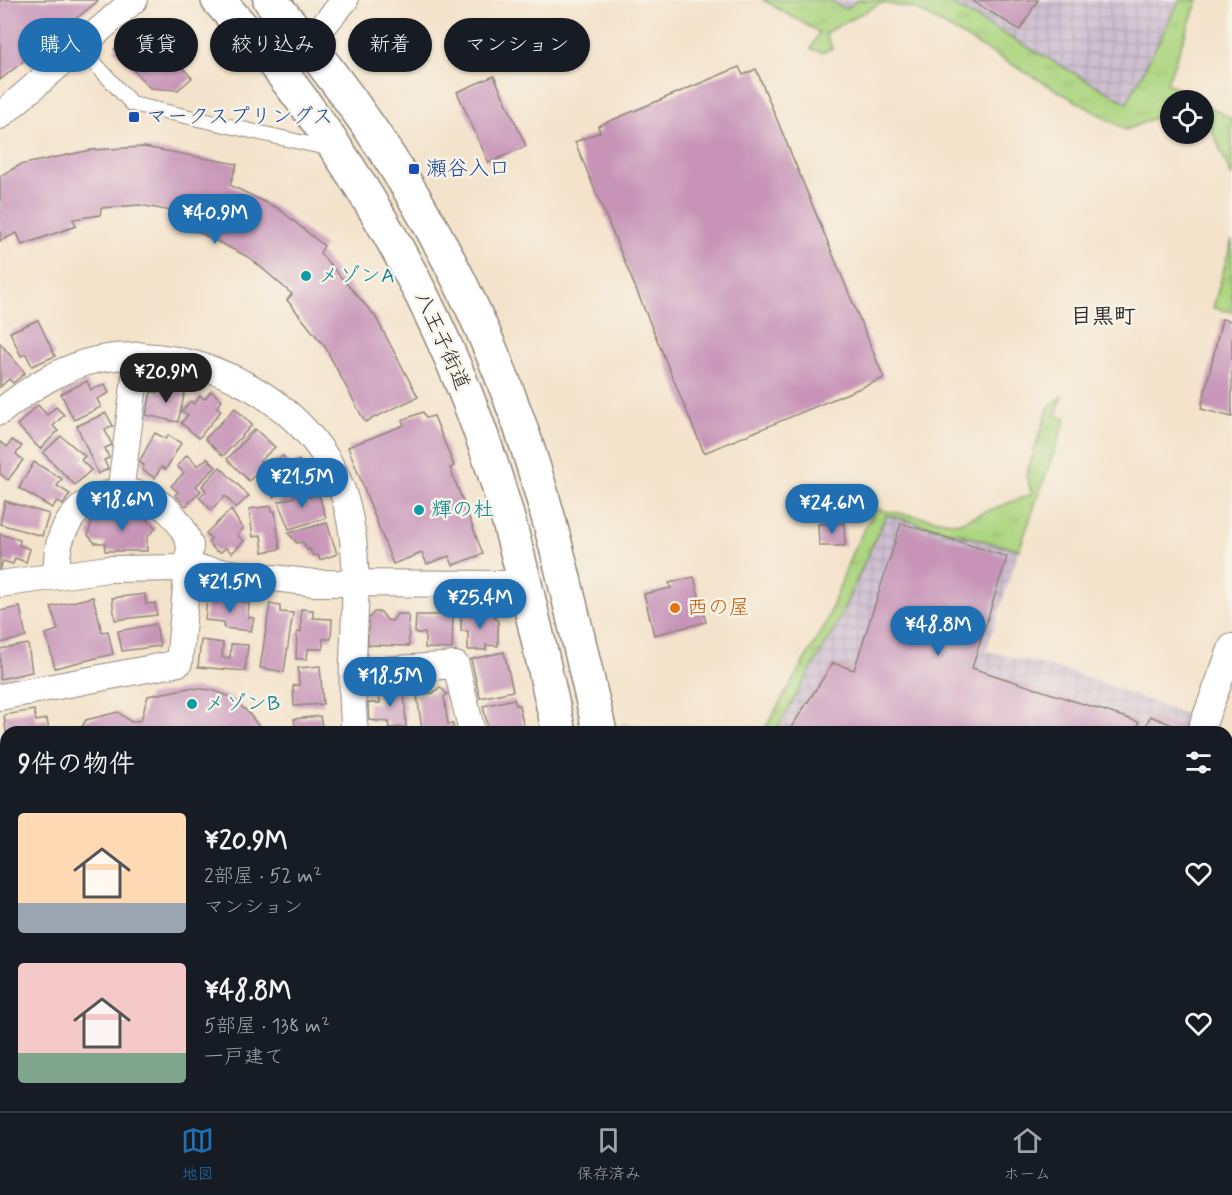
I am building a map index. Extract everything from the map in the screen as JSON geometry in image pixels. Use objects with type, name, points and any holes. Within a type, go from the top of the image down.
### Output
[{"type":"street","points":[[102,28],[134,0]]},
{"type":"street","name":"八王子街道","points":[[218,0],[234,18]]},
{"type":"street","name":"八王子街道","points":[[270,0],[286,18]]},
{"type":"street","points":[[330,18],[345,0]]},
{"type":"street","points":[[0,116],[51,72]]},
{"type":"street","name":"八王子街道","points":[[281,72],[339,151],[375,208],[440,331],[482,436],[525,584],[558,726]]},
{"type":"street","name":"八王子街道","points":[[329,72],[410,190],[438,237],[477,318],[519,421],[540,488],[599,726]]},
{"type":"street","points":[[0,411],[25,392],[56,375],[98,360],[138,355],[172,359],[244,382],[280,408],[314,442],[335,474],[346,504],[353,534],[356,585],[353,672],[355,726]]},
{"type":"street","points":[[120,493],[138,355]]},
{"type":"street","points":[[0,697],[179,663],[190,545],[184,527],[156,500],[120,493],[104,494],[88,502],[62,530],[57,548],[57,575]]},
{"type":"street","points":[[0,584],[108,569],[189,568],[315,583],[356,585],[525,584]]},
{"type":"street","points":[[1202,726],[1232,647]]},
{"type":"street","points":[[353,672],[456,665],[471,726]]},
{"type":"lane","points":[[102,71],[132,104],[339,151]]},
{"type":"shaded area","points":[[829,0],[857,0],[846,10]]},
{"type":"shaded area","points":[[944,0],[1180,0],[1127,103]]},
{"type":"shaded area","points":[[886,514],[1019,550],[986,651],[1075,673],[1192,717],[1188,726],[779,726],[835,628]]},
{"type":"green space","points":[[763,0],[829,0],[846,10],[857,0],[944,0],[1127,103],[1180,0],[1198,0],[1167,83],[1180,90],[1160,90],[1160,115],[1126,130],[916,9],[881,3],[825,33],[832,48],[823,52],[811,49],[819,32]]},
{"type":"green space","points":[[1214,109],[1232,119],[1232,177],[1214,135]]},
{"type":"green space","points":[[1232,240],[1232,312],[1213,308]]},
{"type":"green space","points":[[1062,396],[1056,415],[1066,418],[1019,550],[886,515],[835,628],[778,726],[766,726],[826,623],[852,553],[875,509],[957,523],[1032,494],[1026,475],[1049,407]]},
{"type":"building","points":[[0,0],[99,0],[77,18],[18,18],[18,65],[0,80]]},
{"type":"building","points":[[971,0],[1038,0],[1020,30]]},
{"type":"building","points":[[739,67],[743,75],[756,69],[884,378],[704,453],[575,142],[600,132],[598,126]]},
{"type":"building","points":[[135,72],[187,72],[192,78],[178,90],[150,88]]},
{"type":"building","points":[[494,76],[526,146],[489,163],[457,92]]},
{"type":"building","name":"メゾンA","points":[[144,147],[237,164],[230,185],[279,209],[324,246],[320,253],[375,316],[418,397],[365,422],[325,347],[287,300],[292,294],[250,258],[199,232],[175,228],[177,212],[140,205],[101,208],[100,215],[73,219],[76,226],[22,245],[17,233],[0,241],[0,176],[20,165],[91,150]]},
{"type":"building","points":[[1222,319],[1232,321],[1232,417],[1201,409]]},
{"type":"building","points":[[38,320],[55,356],[32,366],[26,354],[21,356],[10,332]]},
{"type":"building","points":[[0,343],[25,373],[13,383],[9,379],[0,387]]},
{"type":"building","points":[[87,381],[91,390],[105,384],[109,393],[97,399],[101,407],[74,420],[61,394]]},
{"type":"building","points":[[159,385],[185,391],[178,422],[146,415],[151,392],[157,393]]},
{"type":"building","points":[[211,391],[222,400],[217,407],[221,411],[199,438],[181,423],[188,415],[182,411],[191,401],[194,404],[200,396],[205,399]]},
{"type":"building","points":[[38,405],[47,415],[56,407],[64,415],[53,426],[58,431],[40,449],[17,425]]},
{"type":"building","points":[[235,408],[252,425],[223,456],[205,439]]},
{"type":"building","name":"輝の杜","points":[[423,412],[426,418],[434,416],[454,466],[450,468],[483,554],[453,565],[449,556],[427,564],[422,553],[393,564],[348,447],[404,425],[402,420]]},
{"type":"building","points":[[106,413],[113,426],[105,430],[112,445],[105,448],[109,458],[104,460],[108,469],[98,474],[77,426]]},
{"type":"building","points":[[255,429],[275,447],[260,461],[264,465],[249,481],[227,459]]},
{"type":"building","points":[[155,433],[166,439],[168,435],[181,443],[166,469],[161,467],[155,478],[142,470],[144,465],[139,462]]},
{"type":"building","points":[[61,436],[85,456],[81,460],[91,470],[75,485],[43,453]]},
{"type":"building","points":[[12,440],[22,446],[16,454],[23,460],[8,480],[0,474],[0,442],[7,447]]},
{"type":"building","points":[[187,455],[198,466],[207,458],[216,467],[196,486],[201,491],[186,506],[175,495],[178,492],[171,486],[184,473],[177,466]]},
{"type":"building","points":[[283,456],[289,465],[299,460],[308,476],[273,497],[261,477],[271,471],[267,465]]},
{"type":"building","points":[[34,462],[62,479],[57,486],[70,494],[63,505],[57,501],[52,508],[19,488]]},
{"type":"building","points":[[220,467],[249,496],[236,508],[225,496],[211,510],[199,497],[206,491],[202,486]]},
{"type":"building","points":[[307,488],[309,497],[319,495],[326,518],[289,529],[278,502],[295,497],[293,492]]},
{"type":"building","points":[[5,501],[49,514],[42,536],[0,524]]},
{"type":"building","points":[[271,506],[272,511],[275,511],[280,549],[263,552],[261,535],[253,537],[249,509]]},
{"type":"building","points":[[231,510],[243,529],[237,535],[244,541],[232,553],[226,548],[221,552],[216,551],[208,542],[211,539],[206,533]]},
{"type":"building","points":[[141,514],[156,528],[147,537],[147,551],[105,551],[105,543],[95,543],[88,535],[92,520],[98,516]]},
{"type":"building","points":[[327,523],[337,554],[320,560],[318,555],[313,556],[310,549],[307,550],[303,542],[297,543],[288,533]]},
{"type":"building","points":[[844,523],[845,546],[819,546],[818,524]]},
{"type":"building","points":[[901,523],[1007,557],[972,668],[1139,722],[1137,726],[792,726],[833,663],[854,670]]},
{"type":"building","points":[[0,534],[20,540],[19,545],[30,549],[26,562],[15,558],[13,564],[3,561],[0,570]]},
{"type":"building","name":"西の屋","points":[[694,577],[706,622],[654,635],[644,594],[671,588],[669,583]]},
{"type":"building","points":[[145,594],[146,604],[155,603],[157,615],[115,620],[112,598]]},
{"type":"building","points":[[93,597],[102,632],[108,631],[113,654],[55,668],[46,634],[58,630],[51,607]]},
{"type":"building","points":[[207,600],[249,603],[248,617],[254,618],[251,631],[224,628],[224,622],[205,620]]},
{"type":"building","points":[[270,604],[280,606],[280,612],[293,613],[284,672],[260,668]]},
{"type":"building","points":[[20,607],[26,637],[0,643],[0,611]]},
{"type":"building","points":[[301,609],[313,610],[313,618],[332,619],[331,639],[323,639],[323,649],[308,649],[307,659],[296,659],[297,632],[301,632]]},
{"type":"building","points":[[374,612],[381,612],[387,620],[392,621],[397,614],[408,614],[409,646],[368,645],[368,619]]},
{"type":"building","points":[[461,613],[491,613],[498,621],[498,646],[486,645],[486,650],[468,650],[468,631],[461,631]]},
{"type":"building","points":[[416,615],[453,615],[452,649],[425,648],[425,633],[415,633]]},
{"type":"building","points":[[156,624],[160,646],[122,651],[118,631]]},
{"type":"building","points":[[201,640],[223,643],[222,657],[230,658],[231,644],[248,645],[245,671],[198,667]]},
{"type":"building","points":[[28,644],[32,672],[0,679],[0,649]]},
{"type":"building","points":[[504,652],[513,691],[480,698],[471,659]]},
{"type":"building","points":[[320,666],[323,704],[294,706],[293,686],[299,685],[298,668]]},
{"type":"building","points":[[386,684],[398,684],[398,688],[404,688],[406,726],[389,726],[389,722],[369,720],[368,703],[380,703],[379,694],[387,694]]},
{"type":"building","points":[[440,687],[447,694],[444,697],[448,724],[453,726],[421,726],[417,695],[433,693]]},
{"type":"building","name":"メゾンB","points":[[189,688],[212,690],[230,697],[248,712],[258,726],[82,726],[86,720],[118,712],[131,722],[141,720],[148,696]]},
{"type":"building","points":[[514,699],[516,705],[519,705],[524,726],[488,726],[483,706]]},
{"type":"building","points":[[34,710],[36,721],[47,719],[48,726],[5,726],[4,715]]},
{"type":"building","points":[[320,716],[322,726],[295,726],[294,719]]},
{"type":"building","points":[[1150,716],[1175,726],[1146,726]]},
{"type":"place","name":"マークスプリングス","points":[[134,117]]},
{"type":"place","name":"瀬谷入口","points":[[414,169]]},
{"type":"place","name":"メゾンA","points":[[306,276]]},
{"type":"place","name":"輝の杜","points":[[419,510]]},
{"type":"place","name":"西の屋","points":[[675,608]]},
{"type":"place","name":"メゾンB","points":[[192,704]]},
{"type":"district","name":"目黒町","points":[[1103,317]]}]
